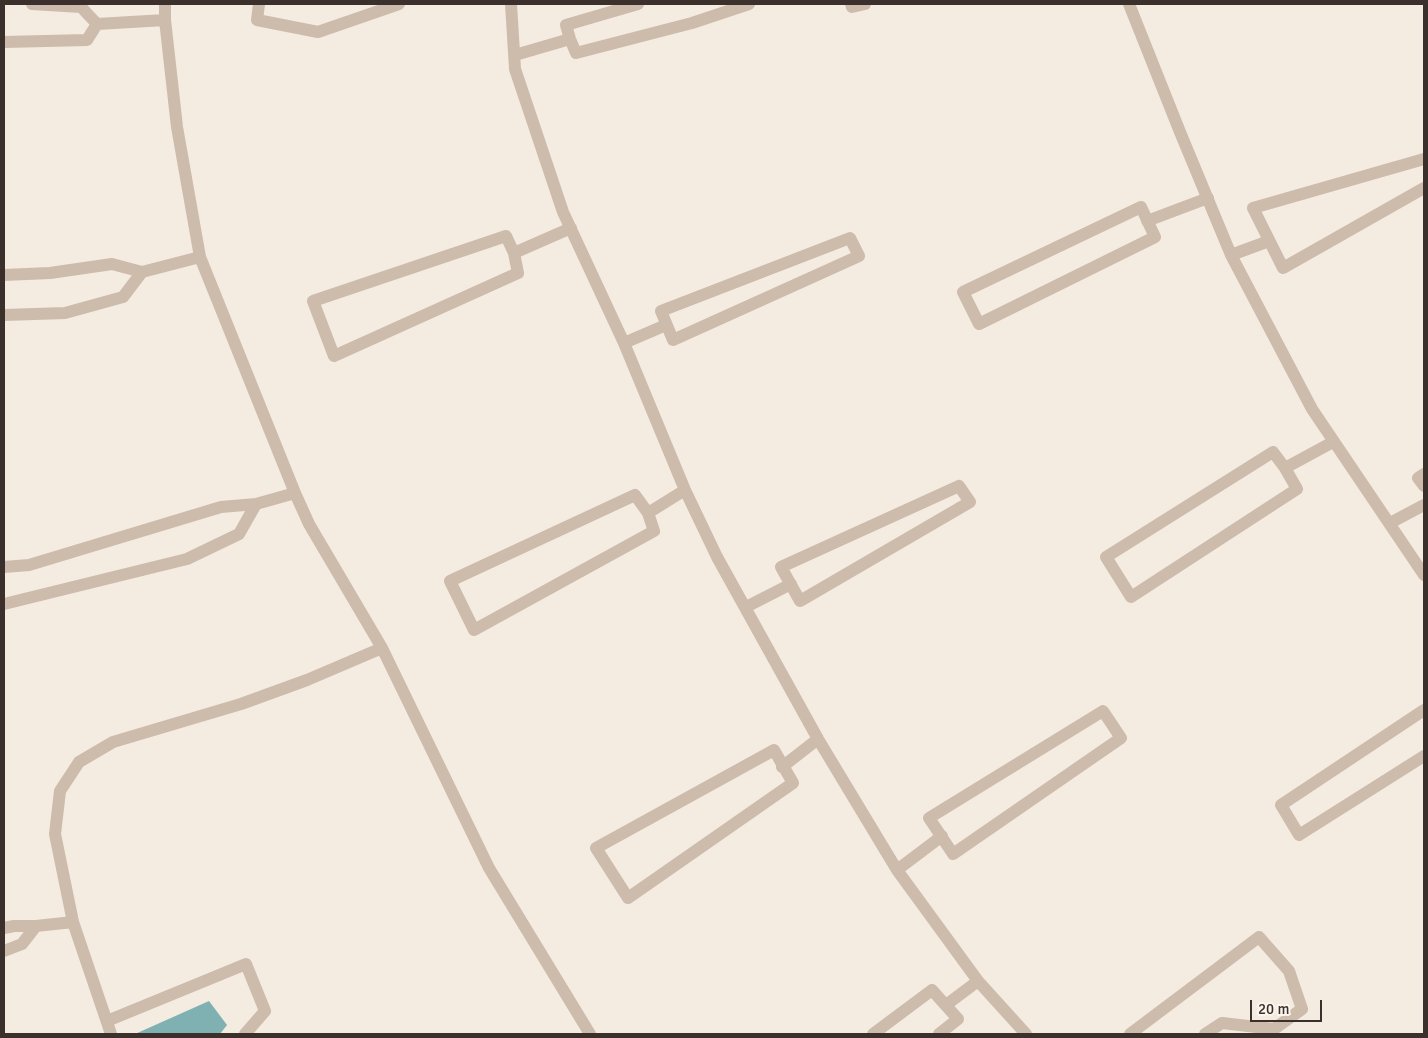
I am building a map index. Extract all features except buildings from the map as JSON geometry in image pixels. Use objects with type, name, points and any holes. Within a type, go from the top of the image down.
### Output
[{"type":"street","points":[[32,4],[81,8],[97,24],[165,20]]},
{"type":"street","points":[[165,4],[165,20],[177,127],[200,257],[295,492],[309,524],[382,648],[489,868],[590,1034]]},
{"type":"street","points":[[259,4],[257,20],[318,32],[399,4]]},
{"type":"street","points":[[511,4],[515,68],[563,212],[624,343],[685,490],[717,556],[818,740],[897,870],[978,981],[1026,1034]]},
{"type":"street","points":[[638,4],[566,25],[576,53],[692,23],[748,4]]},
{"type":"street","points":[[851,4],[852,7],[865,4]]},
{"type":"street","points":[[1129,4],[1231,255],[1312,409],[1424,575]]},
{"type":"street","points":[[4,42],[87,40],[97,24]]},
{"type":"street","points":[[515,54],[570,40]]},
{"type":"street","points":[[1424,159],[1253,208],[1283,268],[1424,188]]},
{"type":"street","points":[[1147,221],[1208,198]]},
{"type":"street","points":[[1141,207],[1147,221],[1155,237],[979,324],[964,292],[1141,207]]},
{"type":"street","points":[[514,253],[571,228]]},
{"type":"street","points":[[506,236],[514,253],[518,273],[334,356],[313,301],[506,236]]},
{"type":"street","points":[[850,238],[859,256],[672,340],[666,325],[661,311],[850,238]]},
{"type":"street","points":[[1231,255],[1269,241]]},
{"type":"street","points":[[4,274],[50,273],[112,264],[142,272],[200,257]]},
{"type":"street","points":[[4,315],[65,313],[123,297],[142,272]]},
{"type":"street","points":[[624,343],[666,325]]},
{"type":"street","points":[[1285,468],[1333,442]]},
{"type":"street","points":[[1273,452],[1285,468],[1297,489],[1131,597],[1106,557],[1273,452]]},
{"type":"street","points":[[1424,474],[1418,478],[1424,486]]},
{"type":"street","points":[[960,486],[970,502],[800,601],[790,584],[781,567],[960,486]]},
{"type":"street","points":[[648,513],[685,490]]},
{"type":"street","points":[[4,566],[29,565],[221,507],[256,504],[295,492]]},
{"type":"street","points":[[635,495],[648,513],[654,531],[474,630],[450,581],[635,495]]},
{"type":"street","points":[[4,604],[188,559],[239,534],[256,504]]},
{"type":"street","points":[[1390,523],[1424,505]]},
{"type":"street","points":[[746,607],[790,584]]},
{"type":"street","points":[[111,1034],[73,922],[55,834],[60,791],[79,762],[112,742],[241,704],[307,680],[382,648]]},
{"type":"street","points":[[1424,710],[1281,805],[1299,835],[1424,756]]},
{"type":"street","points":[[1103,711],[1121,738],[953,854],[942,836],[929,818],[1103,711]]},
{"type":"street","points":[[782,767],[818,740]]},
{"type":"street","points":[[774,750],[782,767],[792,783],[628,898],[596,848],[774,750]]},
{"type":"street","points":[[897,870],[942,836]]},
{"type":"street","points":[[4,928],[73,922]]},
{"type":"street","points":[[4,951],[22,944],[36,926]]},
{"type":"street","points":[[1130,1034],[1259,937],[1289,971],[1302,1009],[1274,1029],[1222,1023],[1205,1034]]},
{"type":"street","points":[[107,1021],[246,964],[265,1011],[245,1034]]},
{"type":"street","points":[[946,1005],[978,981]]},
{"type":"street","points":[[873,1034],[932,990],[958,1019],[939,1034]]},
{"type":"water","points":[[209,1001],[227,1025],[220,1034],[135,1034]]}]
